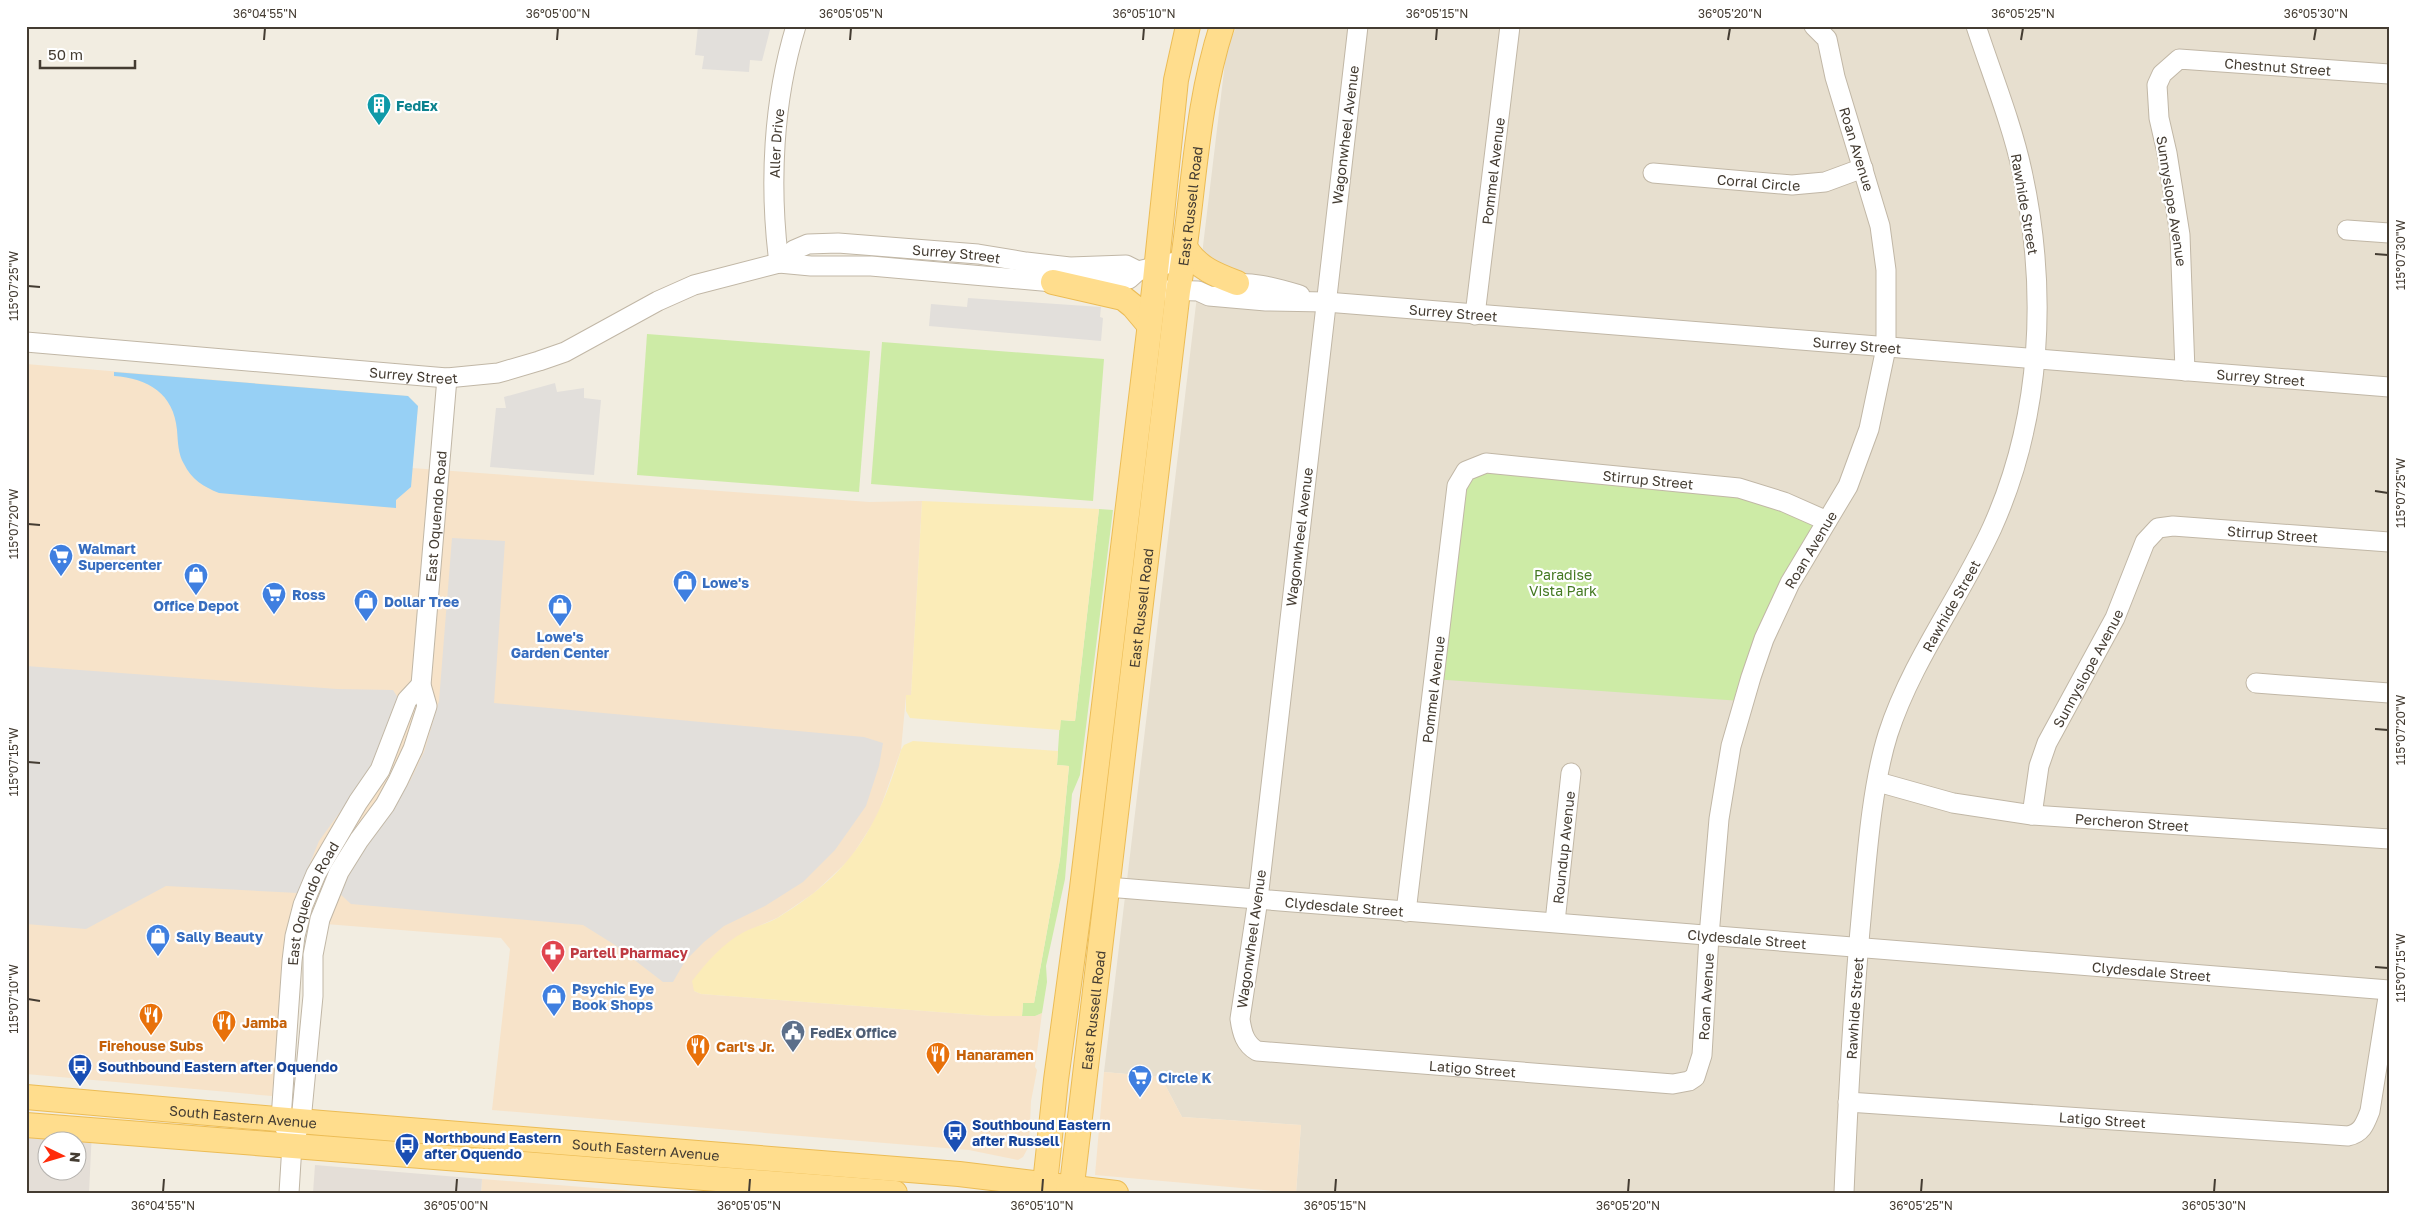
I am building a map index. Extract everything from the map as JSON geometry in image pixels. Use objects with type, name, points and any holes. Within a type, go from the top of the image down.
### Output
[{"type":"main road","name":"East Russell Road","points":[[1044,1188],[1149,325],[1149,276],[1176,80],[1188,26]]},
{"type":"main road","name":"East Russell Road","points":[[1071,1190],[1123,745],[1188,291],[1185,255],[1203,104],[1222,26]]},
{"type":"main road","points":[[1185,255],[1206,270],[1237,283]]},
{"type":"main road","points":[[1053,282],[1123,298],[1133,306],[1149,325]]},
{"type":"main road","points":[[1099,742],[1123,745]]},
{"type":"main road","name":"South Eastern Avenue","points":[[26,1097],[959,1174],[1044,1188],[1116,1193]]},
{"type":"main road","name":"South Eastern Avenue","points":[[26,1125],[896,1193]]},
{"type":"main road","points":[[653,1148],[657,1173]]},
{"type":"street","name":"Aller Drive","points":[[779,263],[775,198],[777,128],[781,90],[796,26]]},
{"type":"street","name":"Wagonwheel Avenue","points":[[1248,1046],[1242,1032],[1240,1019],[1258,900],[1358,26]]},
{"type":"street","name":"Pommel Avenue","points":[[1475,315],[1510,26]]},
{"type":"street","name":"Rawhide Street","points":[[1844,1193],[1858,947],[1867,848],[1888,735],[1916,668],[1973,568],[1993,526],[2021,443],[2032,393],[2037,313],[2035,260],[2022,169],[1976,26]]},
{"type":"street","name":"Roan Avenue","points":[[1695,1078],[1702,1055],[1709,936],[1719,819],[1728,764],[1751,676],[1764,639],[1790,583],[1848,486],[1869,429],[1882,375],[1886,348],[1888,328],[1886,270],[1880,226],[1864,168],[1834,77],[1826,38],[1816,28]]},
{"type":"street","name":"Chestnut Street","points":[[2169,65],[2179,59],[2389,74]]},
{"type":"street","name":"Sunnyslope Avenue","points":[[2169,65],[2157,85],[2159,118],[2167,153],[2180,235],[2185,371]]},
{"type":"street","name":"Corral Circle","points":[[1653,173],[1792,185],[1825,182],[1864,168]]},
{"type":"street","points":[[2347,230],[2389,233]]},
{"type":"street","name":"Surrey Street","points":[[779,263],[794,250],[808,244],[838,243],[978,254],[1026,262],[1070,266],[1126,264],[1149,276],[1188,291],[1209,296],[1266,301],[1326,302],[2389,387]]},
{"type":"street","name":"Surrey Street","points":[[26,342],[447,378],[498,373],[548,358],[583,343],[658,300],[694,286],[779,263],[811,266],[871,266],[1053,282],[1129,279],[1149,276],[1185,255]]},
{"type":"street","points":[[945,272],[959,261],[1011,266],[1026,262]]},
{"type":"street","name":"Surrey Street","points":[[1188,291],[1237,283],[1271,286],[1326,302]]},
{"type":"street","name":"East Oquendo Road","points":[[289,1193],[292,1145],[291,1120],[313,996],[313,955],[320,920],[339,872],[398,781],[413,748],[426,706],[421,685],[447,378]]},
{"type":"street","name":"Stirrup Street","points":[[1466,471],[1486,464],[1739,488],[1766,496],[1827,521]]},
{"type":"street","name":"Pommel Avenue","points":[[1406,912],[1457,486],[1466,471]]},
{"type":"street","name":"Stirrup Street","points":[[2158,528],[2173,526],[2389,542]]},
{"type":"street","name":"Sunnyslope Avenue","points":[[2032,815],[2039,766],[2047,743],[2115,618],[2145,542],[2158,528]]},
{"type":"street","points":[[2256,683],[2389,693]]},
{"type":"street","name":"Roundup Avenue","points":[[1555,922],[1571,773]]},
{"type":"street","name":"Percheron Street","points":[[1878,782],[1953,803],[2032,815],[2389,839]]},
{"type":"street","name":"Clydesdale Street","points":[[1107,887],[2389,991]]},
{"type":"street","name":"Latigo Street","points":[[1848,1102],[2333,1137],[2357,1134],[2364,1126],[2370,1111],[2389,991]]},
{"type":"street","name":"Latigo Street","points":[[1248,1046],[1257,1051],[1673,1084],[1695,1078]]},
{"type":"shaded area","points":[[698,26],[771,26],[762,61],[750,60],[749,72],[702,69],[704,56],[695,55]]},
{"type":"shaded area","points":[[1237,26],[2389,26],[2389,1193],[1296,1193],[1301,1125],[1182,1117],[1161,1077],[1104,1072],[1227,46]]},
{"type":"shaded area","points":[[968,298],[1101,307],[1100,317],[1103,318],[1101,341],[929,326],[931,304],[967,307]]},
{"type":"shaded area","points":[[26,364],[408,396],[418,406],[412,468],[869,502],[922,501],[911,696],[906,696],[901,750],[877,817],[850,859],[814,893],[777,918],[743,933],[694,991],[701,994],[991,1016],[1035,1016],[1042,1013],[1035,1067],[1037,1070],[1031,1101],[1029,1146],[1023,1157],[1018,1160],[969,1150],[492,1110],[510,949],[501,938],[288,921],[272,1096],[26,1074]]},
{"type":"shaded area","points":[[555,383],[557,392],[584,388],[584,398],[601,400],[594,475],[490,467],[496,408],[506,408],[504,397]]},
{"type":"shaded area","points":[[452,538],[505,541],[494,703],[864,737],[883,743],[879,766],[866,806],[835,850],[803,882],[765,906],[724,926],[704,942],[685,961],[673,982],[663,982],[615,945],[583,925],[351,904],[340,894],[349,873],[410,781],[424,752],[439,701]]},
{"type":"shaded area","points":[[26,666],[337,689],[393,690],[398,698],[375,764],[319,841],[298,893],[166,886],[86,929],[26,924]]},
{"type":"shaded area","points":[[1104,1072],[1161,1077],[1182,1117],[1301,1125],[1296,1193],[1095,1175]]},
{"type":"shaded area","points":[[26,1125],[92,1130],[89,1193],[26,1193]]},
{"type":"shaded area","points":[[315,1165],[482,1179],[481,1193],[313,1193]]},
{"type":"shaded area","points":[[482,1179],[657,1193],[481,1193]]},
{"type":"green space","points":[[647,334],[870,351],[859,492],[637,475]]},
{"type":"green space","points":[[882,342],[1104,359],[1093,501],[871,484]]},
{"type":"green space","name":"Paradise Vista Park","points":[[1473,467],[1703,486],[1773,502],[1822,527],[1741,701],[1433,679],[1458,481]]},
{"type":"green space","points":[[1099,509],[1113,510],[1080,775],[1072,794],[1065,879],[1046,966],[1047,982],[1042,1013],[1035,1016],[1022,1016],[1023,1003],[1034,1003],[1060,859],[1069,766],[1057,765],[1060,720],[1075,721]]},
{"type":"sand","points":[[922,501],[1099,509],[1075,721],[1061,720],[1060,730],[910,718],[906,711],[906,695],[911,695]]},
{"type":"sand","points":[[913,741],[1058,751],[1057,765],[1069,766],[1060,859],[1034,1003],[1023,1003],[1022,1016],[991,1016],[701,994],[694,991],[692,981],[709,960],[722,948],[744,932],[775,919],[804,900],[825,884],[843,866],[858,847],[882,804],[901,750],[904,745]]},
{"type":"water","points":[[114,372],[408,396],[418,406],[411,487],[396,500],[396,508],[219,493],[198,482],[187,469],[179,452],[175,417],[165,398],[148,384],[126,377],[114,376]]},
{"type":"place","name":"FedEx","points":[[379,126]]},
{"type":"place","name":"Walmart Supercenter","points":[[61,577]]},
{"type":"place","name":"Office Depot","points":[[196,596]]},
{"type":"place","name":"Lowe's","points":[[685,603]]},
{"type":"place","name":"Ross","points":[[274,615]]},
{"type":"place","name":"Dollar Tree","points":[[366,622]]},
{"type":"place","name":"Lowe's Garden Center","points":[[560,627]]},
{"type":"place","name":"Sally Beauty","points":[[158,957]]},
{"type":"place","name":"Partell Pharmacy","points":[[553,973]]},
{"type":"place","name":"Psychic Eye Book Shops","points":[[554,1017]]},
{"type":"place","name":"Firehouse Subs","points":[[151,1036]]},
{"type":"place","name":"Jamba","points":[[224,1043]]},
{"type":"place","name":"FedEx Office","points":[[793,1053]]},
{"type":"place","name":"Carl's Jr.","points":[[698,1067]]},
{"type":"place","name":"Hanaramen","points":[[938,1075]]},
{"type":"place","name":"Southbound Eastern after Oquendo","points":[[80,1087]]},
{"type":"place","name":"Circle K","points":[[1140,1098]]},
{"type":"place","name":"Southbound Eastern after Russell","points":[[955,1153]]},
{"type":"place","name":"Northbound Eastern after Oquendo","points":[[407,1166]]}]
